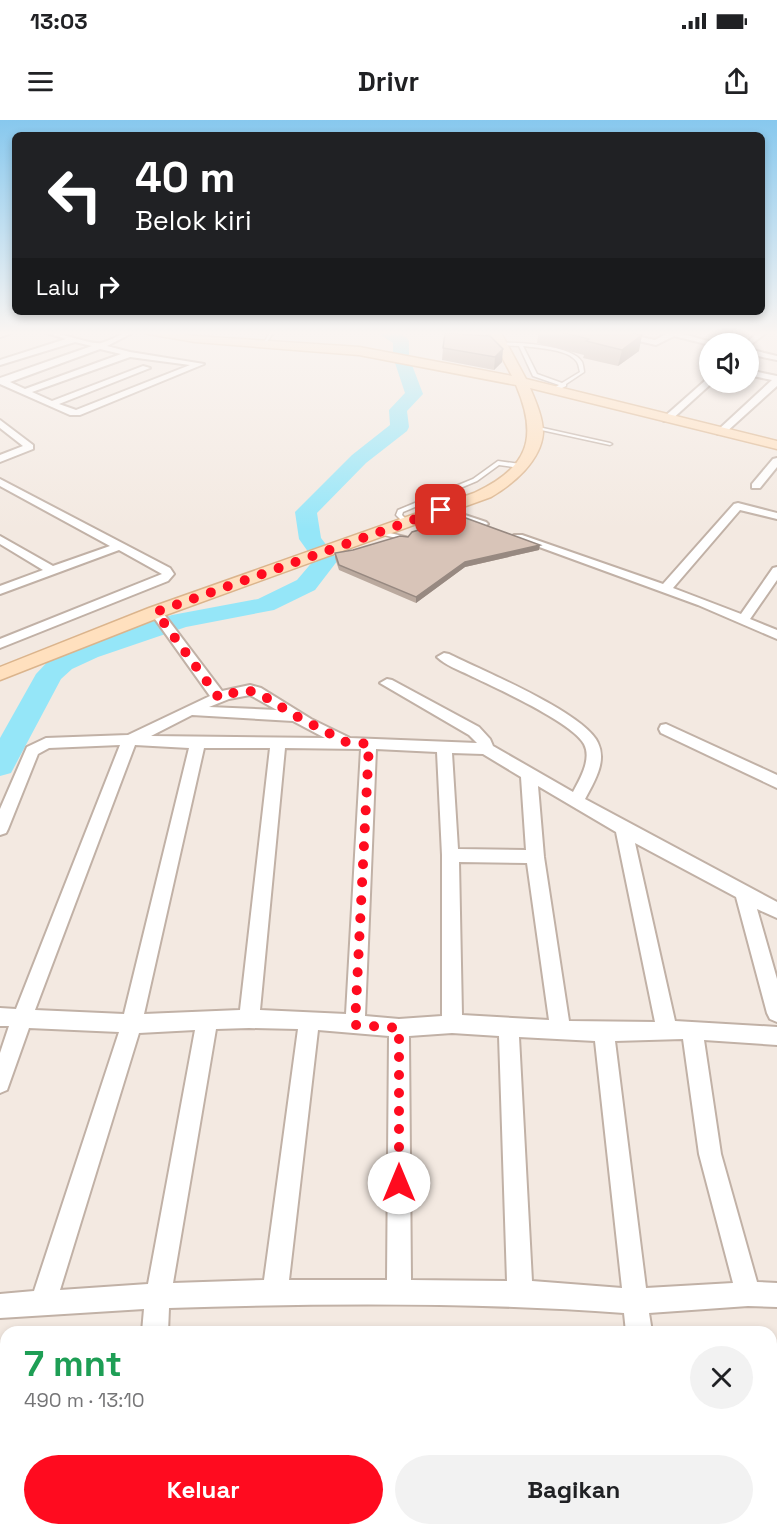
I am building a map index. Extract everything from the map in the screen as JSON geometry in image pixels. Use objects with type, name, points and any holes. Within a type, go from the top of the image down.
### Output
[{"type":"street","points":[[35,397],[70,412],[81,412],[118,397]]},
{"type":"street","points":[[51,404],[69,397]]},
{"type":"street","points":[[0,674],[376,532],[406,530],[441,510],[490,492],[502,485],[525,459],[535,437],[533,416],[527,397]]},
{"type":"street","points":[[591,397],[667,419],[777,445]]},
{"type":"street","points":[[667,419],[692,397]]},
{"type":"street","points":[[721,432],[759,397]]},
{"type":"street","points":[[0,423],[30,447],[0,459]]},
{"type":"street","points":[[756,486],[777,460]]},
{"type":"street","points":[[0,482],[117,547],[166,571],[167,576],[0,644]]},
{"type":"street","points":[[664,589],[738,506],[777,516]]},
{"type":"street","points":[[441,510],[664,589],[777,635]]},
{"type":"street","points":[[0,539],[52,571]]},
{"type":"street","points":[[0,590],[117,547]]},
{"type":"street","points":[[743,620],[777,571]]},
{"type":"street","points":[[157,615],[219,698]]},
{"type":"street","points":[[444,657],[566,721],[586,735],[594,757],[592,770],[577,799]]},
{"type":"street","points":[[387,683],[474,731],[485,743],[486,749]]},
{"type":"street","points":[[0,1083],[22,1018],[130,740],[219,698],[242,690],[257,692],[296,716],[346,742]]},
{"type":"street","points":[[192,711],[296,716]]},
{"type":"street","points":[[666,729],[777,782]]},
{"type":"street","points":[[0,829],[32,751],[50,742],[130,740],[198,743],[346,742],[486,749],[577,799],[624,829],[777,911]]},
{"type":"street","points":[[43,1303],[145,978],[198,743]]},
{"type":"street","points":[[249,1019],[278,743]]},
{"type":"street","points":[[355,1025],[369,744]]},
{"type":"street","points":[[444,746],[450,855],[452,1024]]},
{"type":"street","points":[[529,774],[535,857],[560,1029]]},
{"type":"street","points":[[624,829],[667,1030]]},
{"type":"street","points":[[450,855],[535,857]]},
{"type":"street","points":[[743,892],[777,1013]]},
{"type":"street","points":[[0,1017],[132,1024],[249,1019],[309,1020],[399,1028],[452,1024],[509,1029],[604,1032],[692,1030],[777,1036]]},
{"type":"street","points":[[275,1292],[309,1020]]},
{"type":"street","points":[[156,1326],[158,1296],[207,1022]]},
{"type":"street","points":[[399,1028],[399,1294]]},
{"type":"street","points":[[509,1029],[520,1293]]},
{"type":"street","points":[[692,1030],[710,1154],[748,1294]]},
{"type":"street","points":[[604,1032],[638,1326]]},
{"type":"street","points":[[0,1305],[275,1292],[520,1293],[636,1301],[748,1294],[777,1295]]},
{"type":"lane","points":[[534,427],[610,444]]},
{"type":"lane","points":[[406,530],[399,515],[400,511],[475,480],[500,462],[525,459]]},
{"type":"building","points":[[463,517],[540,545],[465,562],[416,597],[339,565],[335,553],[400,536],[408,537],[412,532]]},
{"type":"waterway","points":[[0,765],[50,674],[62,663],[89,651],[181,620],[265,605],[306,585],[326,560],[310,539],[306,512],[359,459],[400,427],[398,410],[411,397]]},
{"type":"route","points":[[399,1183],[399,1028],[355,1025],[369,744],[346,742],[296,716],[257,692],[242,690],[219,698],[158,618],[156,612],[441,510]]}]
